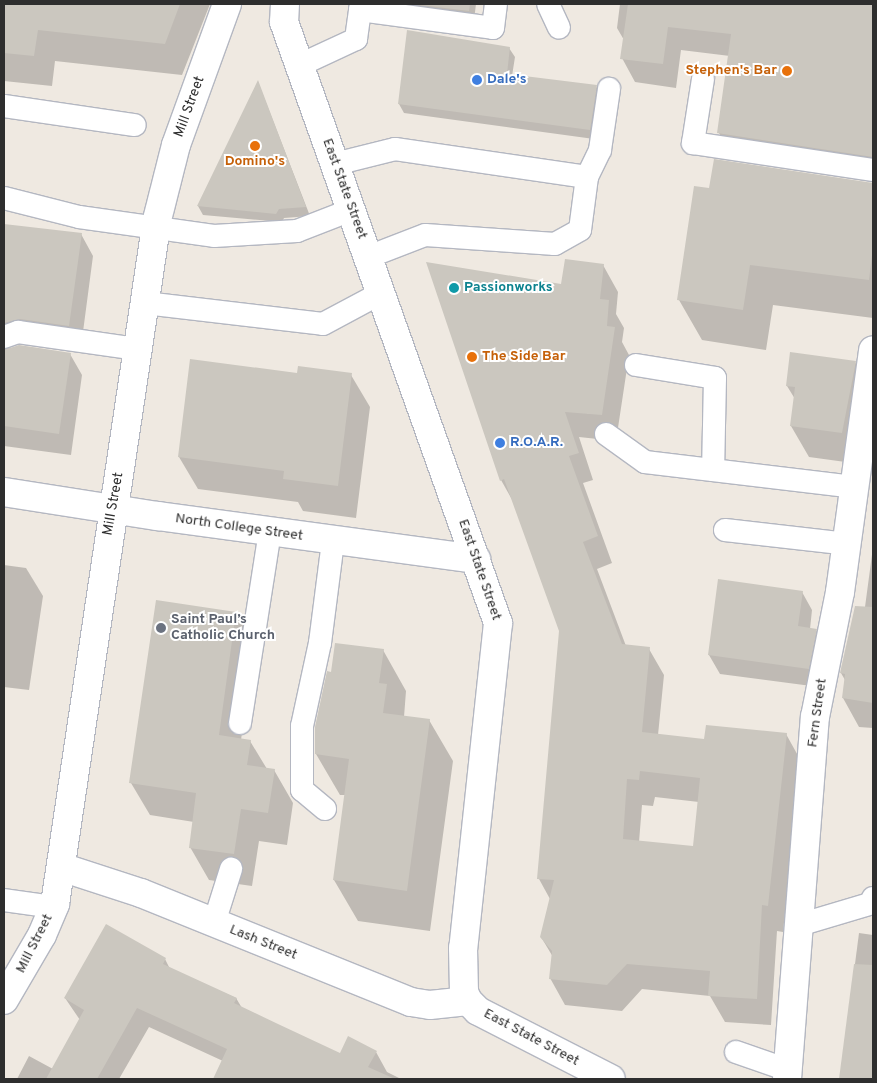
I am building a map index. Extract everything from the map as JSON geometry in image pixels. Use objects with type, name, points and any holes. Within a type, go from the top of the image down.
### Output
[{"type":"street","name":"Mill Street","points":[[4,1000],[42,935],[53,907],[61,867],[87,672],[156,229],[176,145],[227,4]]},
{"type":"street","name":"East State Street","points":[[285,4],[284,22],[498,623],[463,948],[464,992],[468,1001],[495,1020],[611,1079]]},
{"type":"street","name":"Fern Street","points":[[787,1074],[815,717],[847,544],[873,350]]},
{"type":"street","name":"North College Street","points":[[4,492],[333,541],[476,559]]},
{"type":"street","name":"Lash Street","points":[[61,867],[141,893],[411,1002],[430,1005],[468,1001]]},
{"type":"lane","points":[[300,65],[356,39],[361,7],[493,28],[496,4]]},
{"type":"lane","points":[[548,4],[559,28]]},
{"type":"lane","points":[[703,79],[694,143],[873,170]]},
{"type":"lane","points":[[368,257],[425,235],[555,244],[580,230],[586,177],[600,150],[609,89]]},
{"type":"lane","points":[[4,106],[135,125]]},
{"type":"lane","points":[[335,164],[394,149],[586,177]]},
{"type":"lane","points":[[4,198],[79,217],[214,236],[297,231],[351,210]]},
{"type":"lane","points":[[144,303],[323,324],[381,293]]},
{"type":"lane","points":[[4,337],[18,332],[138,348]]},
{"type":"lane","points":[[636,364],[715,378],[713,470]]},
{"type":"lane","points":[[606,434],[645,462],[854,487]]},
{"type":"lane","points":[[725,530],[847,544]]},
{"type":"lane","points":[[240,723],[270,532]]},
{"type":"lane","points":[[325,810],[302,790],[302,726],[320,643],[333,541]]},
{"type":"lane","points":[[214,923],[231,869]]},
{"type":"lane","points":[[799,925],[872,903],[873,898]]},
{"type":"lane","points":[[4,900],[53,907]]},
{"type":"lane","points":[[736,1052],[787,1074]]},
{"type":"building","points":[[4,4],[180,4],[165,44],[38,30],[34,56],[4,53]]},
{"type":"building","points":[[412,4],[470,4],[469,11]]},
{"type":"building","points":[[628,4],[873,4],[873,157],[717,133],[731,34],[668,27],[663,64],[620,59]]},
{"type":"building","name":"Dale's","points":[[407,30],[510,47],[507,74],[597,85],[590,130],[398,104]]},
{"type":"building","name":"Domino's","points":[[258,80],[306,207],[279,209],[276,214],[197,206]]},
{"type":"building","points":[[714,159],[873,183],[873,247],[869,280],[750,265],[743,310],[677,300],[694,186],[709,188]]},
{"type":"building","points":[[4,224],[82,233],[69,326],[20,319],[4,323]]},
{"type":"building","points":[[565,259],[604,264],[600,299],[609,300],[607,326],[615,327],[602,415],[565,412],[579,453],[569,456],[598,536],[583,542],[622,644],[650,647],[642,732],[704,739],[706,725],[787,733],[768,906],[762,905],[757,999],[708,996],[710,971],[627,964],[607,985],[549,979],[552,951],[540,937],[554,880],[537,879],[559,631],[504,479],[500,481],[426,262],[561,284]],"holes":[[[640,771],[700,778],[693,846],[623,839],[627,779],[639,780]]]},
{"type":"building","points":[[19,345],[71,353],[59,434],[4,426],[4,350]]},
{"type":"building","points":[[790,352],[856,361],[842,433],[790,426],[795,387],[786,386]]},
{"type":"building","points":[[190,359],[297,373],[298,366],[352,373],[338,486],[283,479],[284,471],[178,457]]},
{"type":"building","points":[[718,579],[803,591],[798,626],[817,629],[809,669],[708,655]]},
{"type":"building","points":[[156,600],[236,612],[219,735],[251,740],[247,765],[275,769],[268,813],[241,809],[234,854],[189,848],[196,793],[129,783]]},
{"type":"building","points":[[855,606],[873,607],[873,703],[842,698],[845,674],[840,673]]},
{"type":"building","points":[[335,643],[384,649],[379,683],[387,684],[383,713],[430,719],[407,891],[333,880],[349,759],[315,754],[315,727],[327,671],[331,672]]},
{"type":"building","points":[[106,924],[166,958],[163,964],[237,998],[234,1003],[278,1024],[340,1053],[348,1036],[377,1051],[368,1067],[395,1079],[213,1079],[227,1049],[137,1008],[97,1079],[46,1079],[84,1010],[64,998]]},
{"type":"building","points":[[854,964],[873,965],[873,1079],[839,1079]]},
{"type":"place","name":"Stephen's Bar","points":[[787,71]]},
{"type":"place","name":"Dale's","points":[[477,80]]},
{"type":"place","name":"Domino's","points":[[255,146]]},
{"type":"place","name":"Passionworks","points":[[454,288]]},
{"type":"place","name":"The Side Bar","points":[[472,357]]},
{"type":"place","name":"R.O.A.R.","points":[[500,443]]},
{"type":"place","name":"Saint Paul’s Catholic Church","points":[[161,628]]}]
